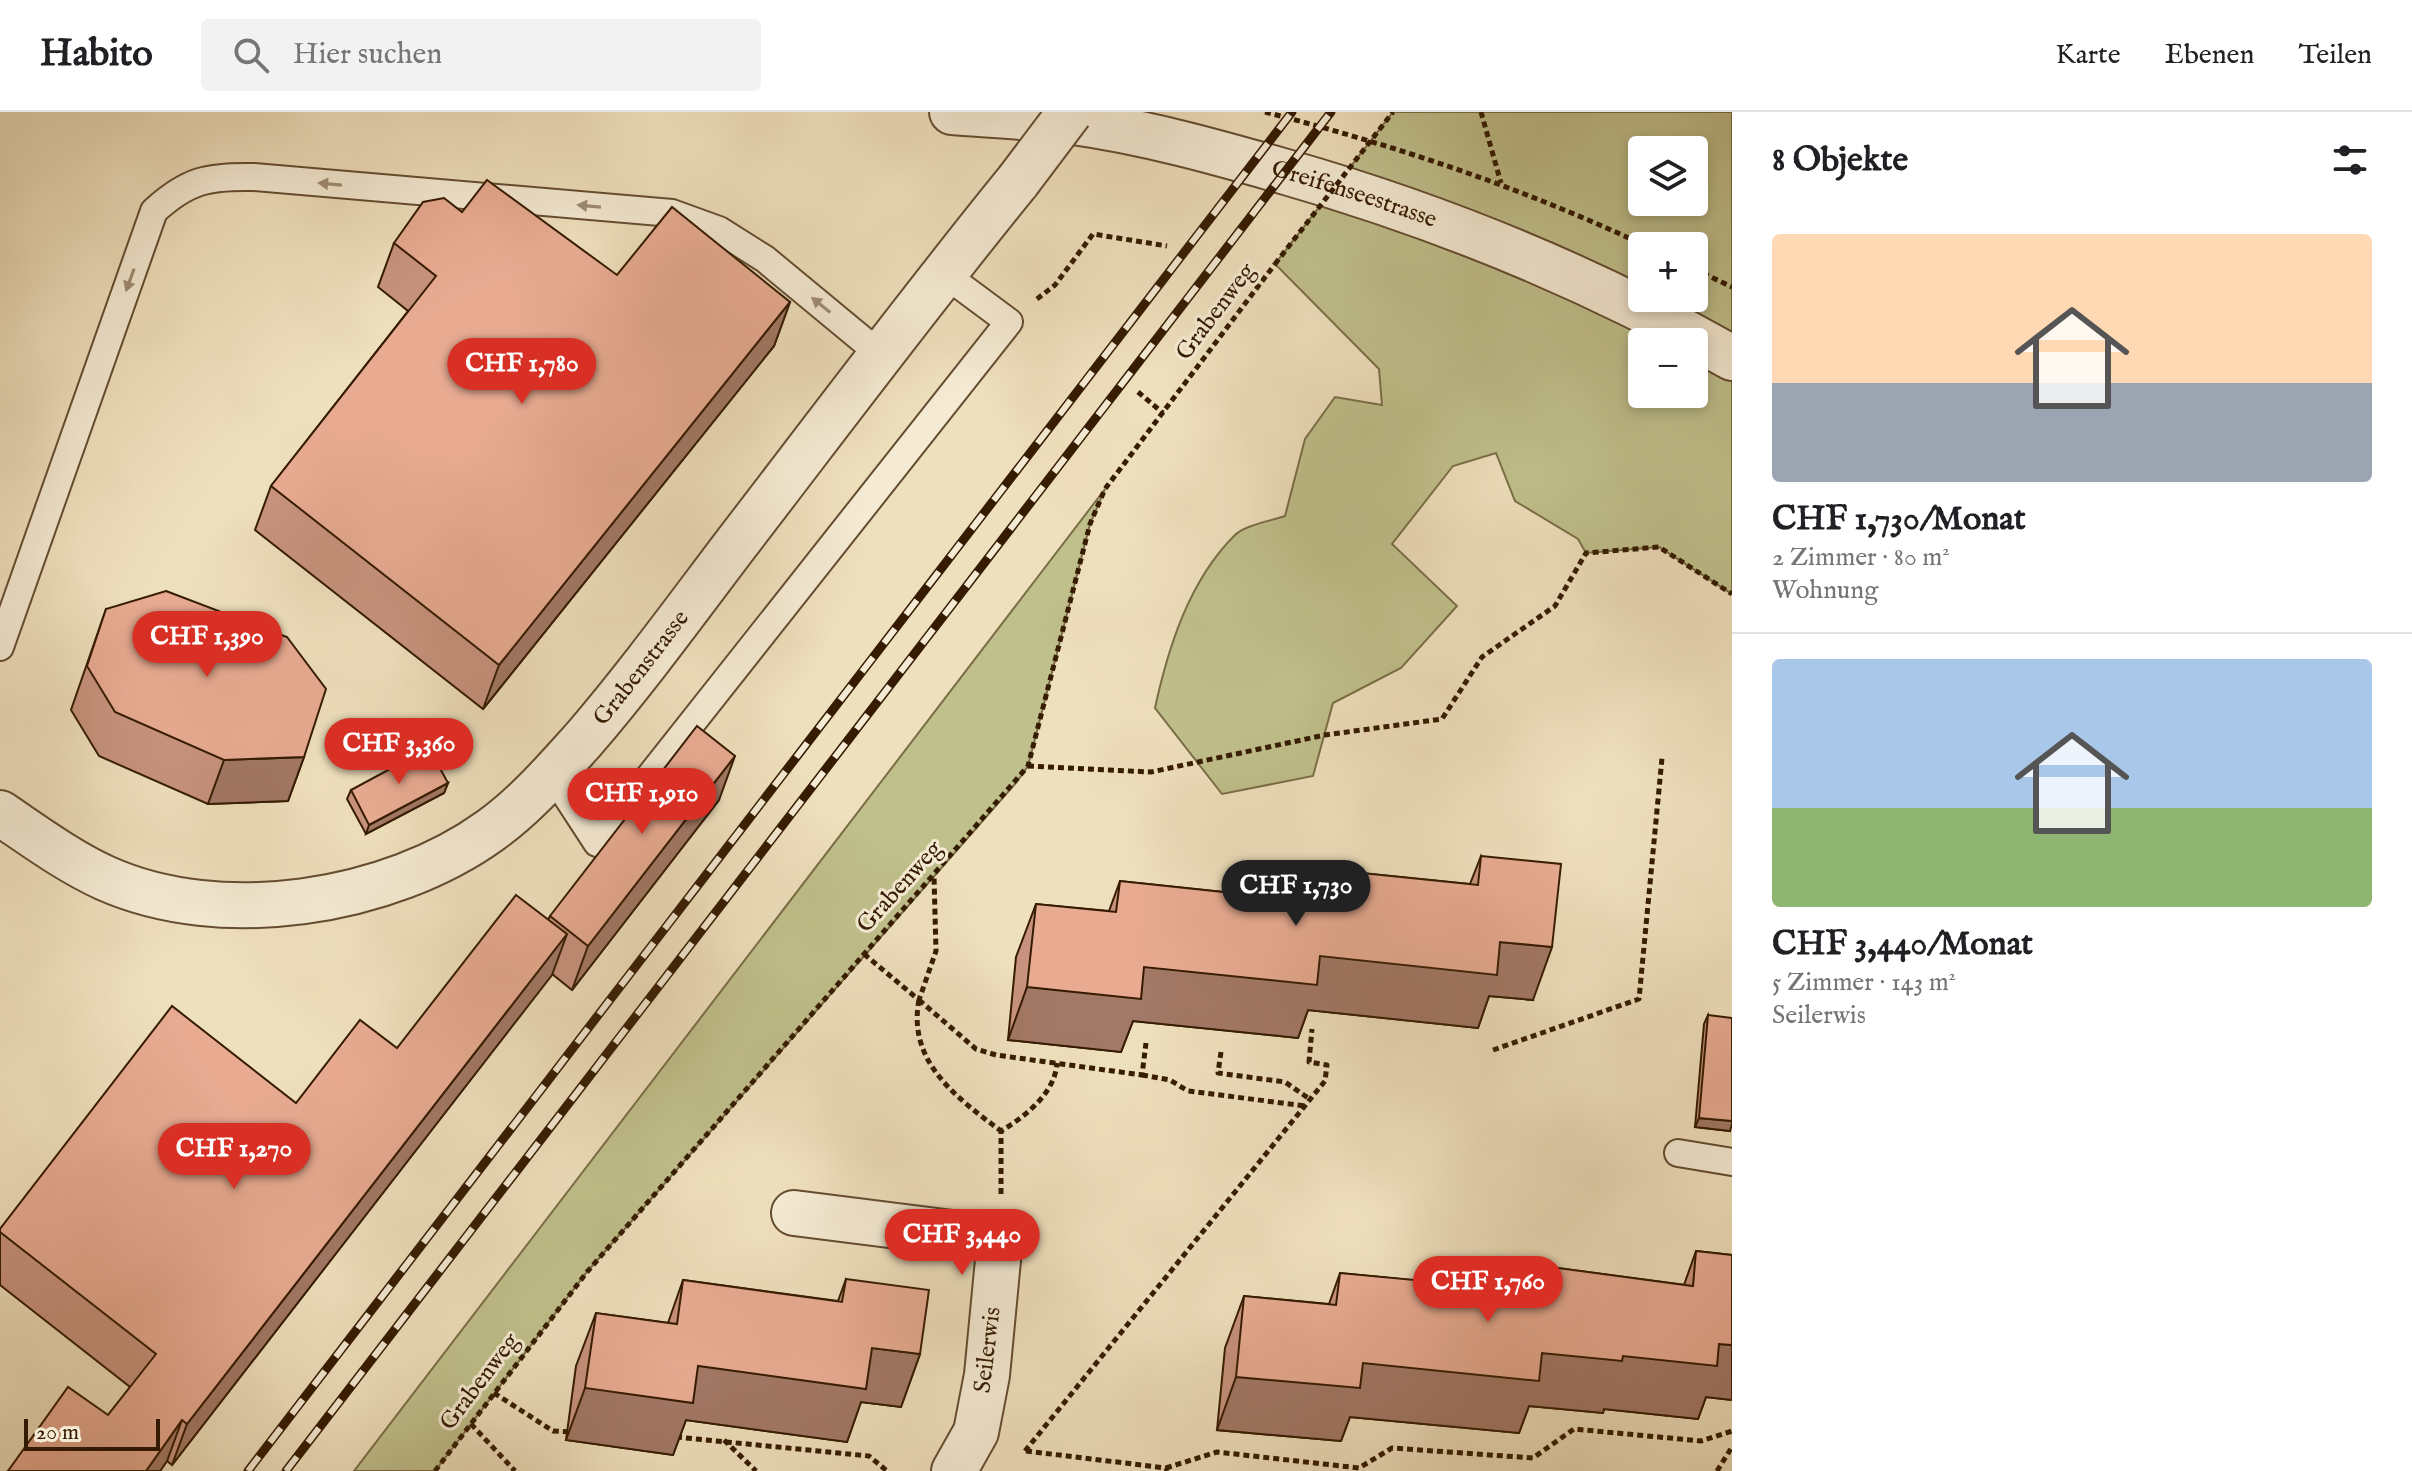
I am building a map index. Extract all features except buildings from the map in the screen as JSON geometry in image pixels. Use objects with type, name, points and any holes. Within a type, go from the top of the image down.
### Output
[{"type":"street","name":"Greifenseestrasse","points":[[952,112],[1089,125],[1212,151],[1377,198],[1516,249],[1647,310],[1732,358]]},
{"type":"street","name":"Grabenstrasse","points":[[0,813],[52,848],[106,878],[167,897],[241,904],[308,903],[371,887],[428,867],[492,830],[552,774],[619,697],[1070,112]]},
{"type":"street","points":[[794,1213],[1000,1239]]},
{"type":"street","name":"Seilerwis","points":[[954,1471],[976,1432],[987,1375],[1000,1239]]},
{"type":"lane","points":[[0,647],[154,211],[180,187],[218,176],[672,213],[719,230],[765,259],[881,355]]},
{"type":"lane","points":[[552,774],[597,843],[1009,322],[943,273]]},
{"type":"lane","points":[[1678,1153],[1732,1162]]},
{"type":"path","points":[[1265,112],[1358,136],[1501,183],[1628,238]]},
{"type":"path","name":"Grabenweg","points":[[435,1471],[587,1272],[1028,766],[1090,524],[1105,489],[1393,112]]},
{"type":"path","points":[[1481,112],[1501,183]]},
{"type":"path","points":[[1009,322],[1055,285],[1093,234],[1167,246]]},
{"type":"path","points":[[1708,276],[1732,287]]},
{"type":"path","points":[[1138,392],[1163,413]]},
{"type":"path","points":[[1028,766],[1151,772],[1325,735],[1442,719],[1482,657],[1555,606],[1586,553],[1659,547],[1732,594]]},
{"type":"path","points":[[1493,1050],[1639,999],[1662,758]]},
{"type":"path","points":[[934,875],[936,951],[916,1016],[921,1048],[938,1077],[956,1096],[1001,1131]]},
{"type":"path","points":[[864,954],[976,1049],[1170,1080],[1188,1091],[1309,1103]]},
{"type":"path","points":[[1025,1451],[1325,1081],[1327,1065],[1309,1062],[1312,1029]]},
{"type":"path","points":[[1142,1075],[1146,1043]]},
{"type":"path","points":[[1221,1052],[1218,1073],[1285,1082],[1309,1103]]},
{"type":"path","points":[[1001,1131],[1014,1123],[1054,1084],[1057,1063]]},
{"type":"path","points":[[1000,1239],[1001,1131]]},
{"type":"path","points":[[494,1393],[553,1431],[584,1432]]},
{"type":"path","points":[[471,1424],[515,1471]]},
{"type":"path","points":[[976,1432],[1025,1451],[1166,1469],[1217,1452],[1359,1468],[1392,1448],[1533,1458],[1574,1429],[1701,1441],[1732,1431]]},
{"type":"path","points":[[661,1436],[723,1439],[869,1456],[887,1471]]},
{"type":"path","points":[[723,1439],[756,1471]]},
{"type":"path","points":[[1717,1471],[1732,1447]]},
{"type":"green space","points":[[1393,112],[1732,112],[1732,594],[1659,547],[1586,553],[1578,539],[1515,501],[1496,453],[1453,466],[1392,544],[1457,606],[1401,668],[1333,703],[1313,776],[1222,794],[1155,708],[1182,616],[1204,573],[1238,532],[1285,516],[1305,439],[1335,397],[1382,405],[1379,369],[1275,264]]},
{"type":"green space","points":[[1105,489],[1090,524],[1028,766],[1016,783],[587,1272],[435,1471],[354,1471]]},
{"type":"railway","points":[[248,1471],[1292,112]]},
{"type":"railway","points":[[286,1471],[1331,112]]}]
